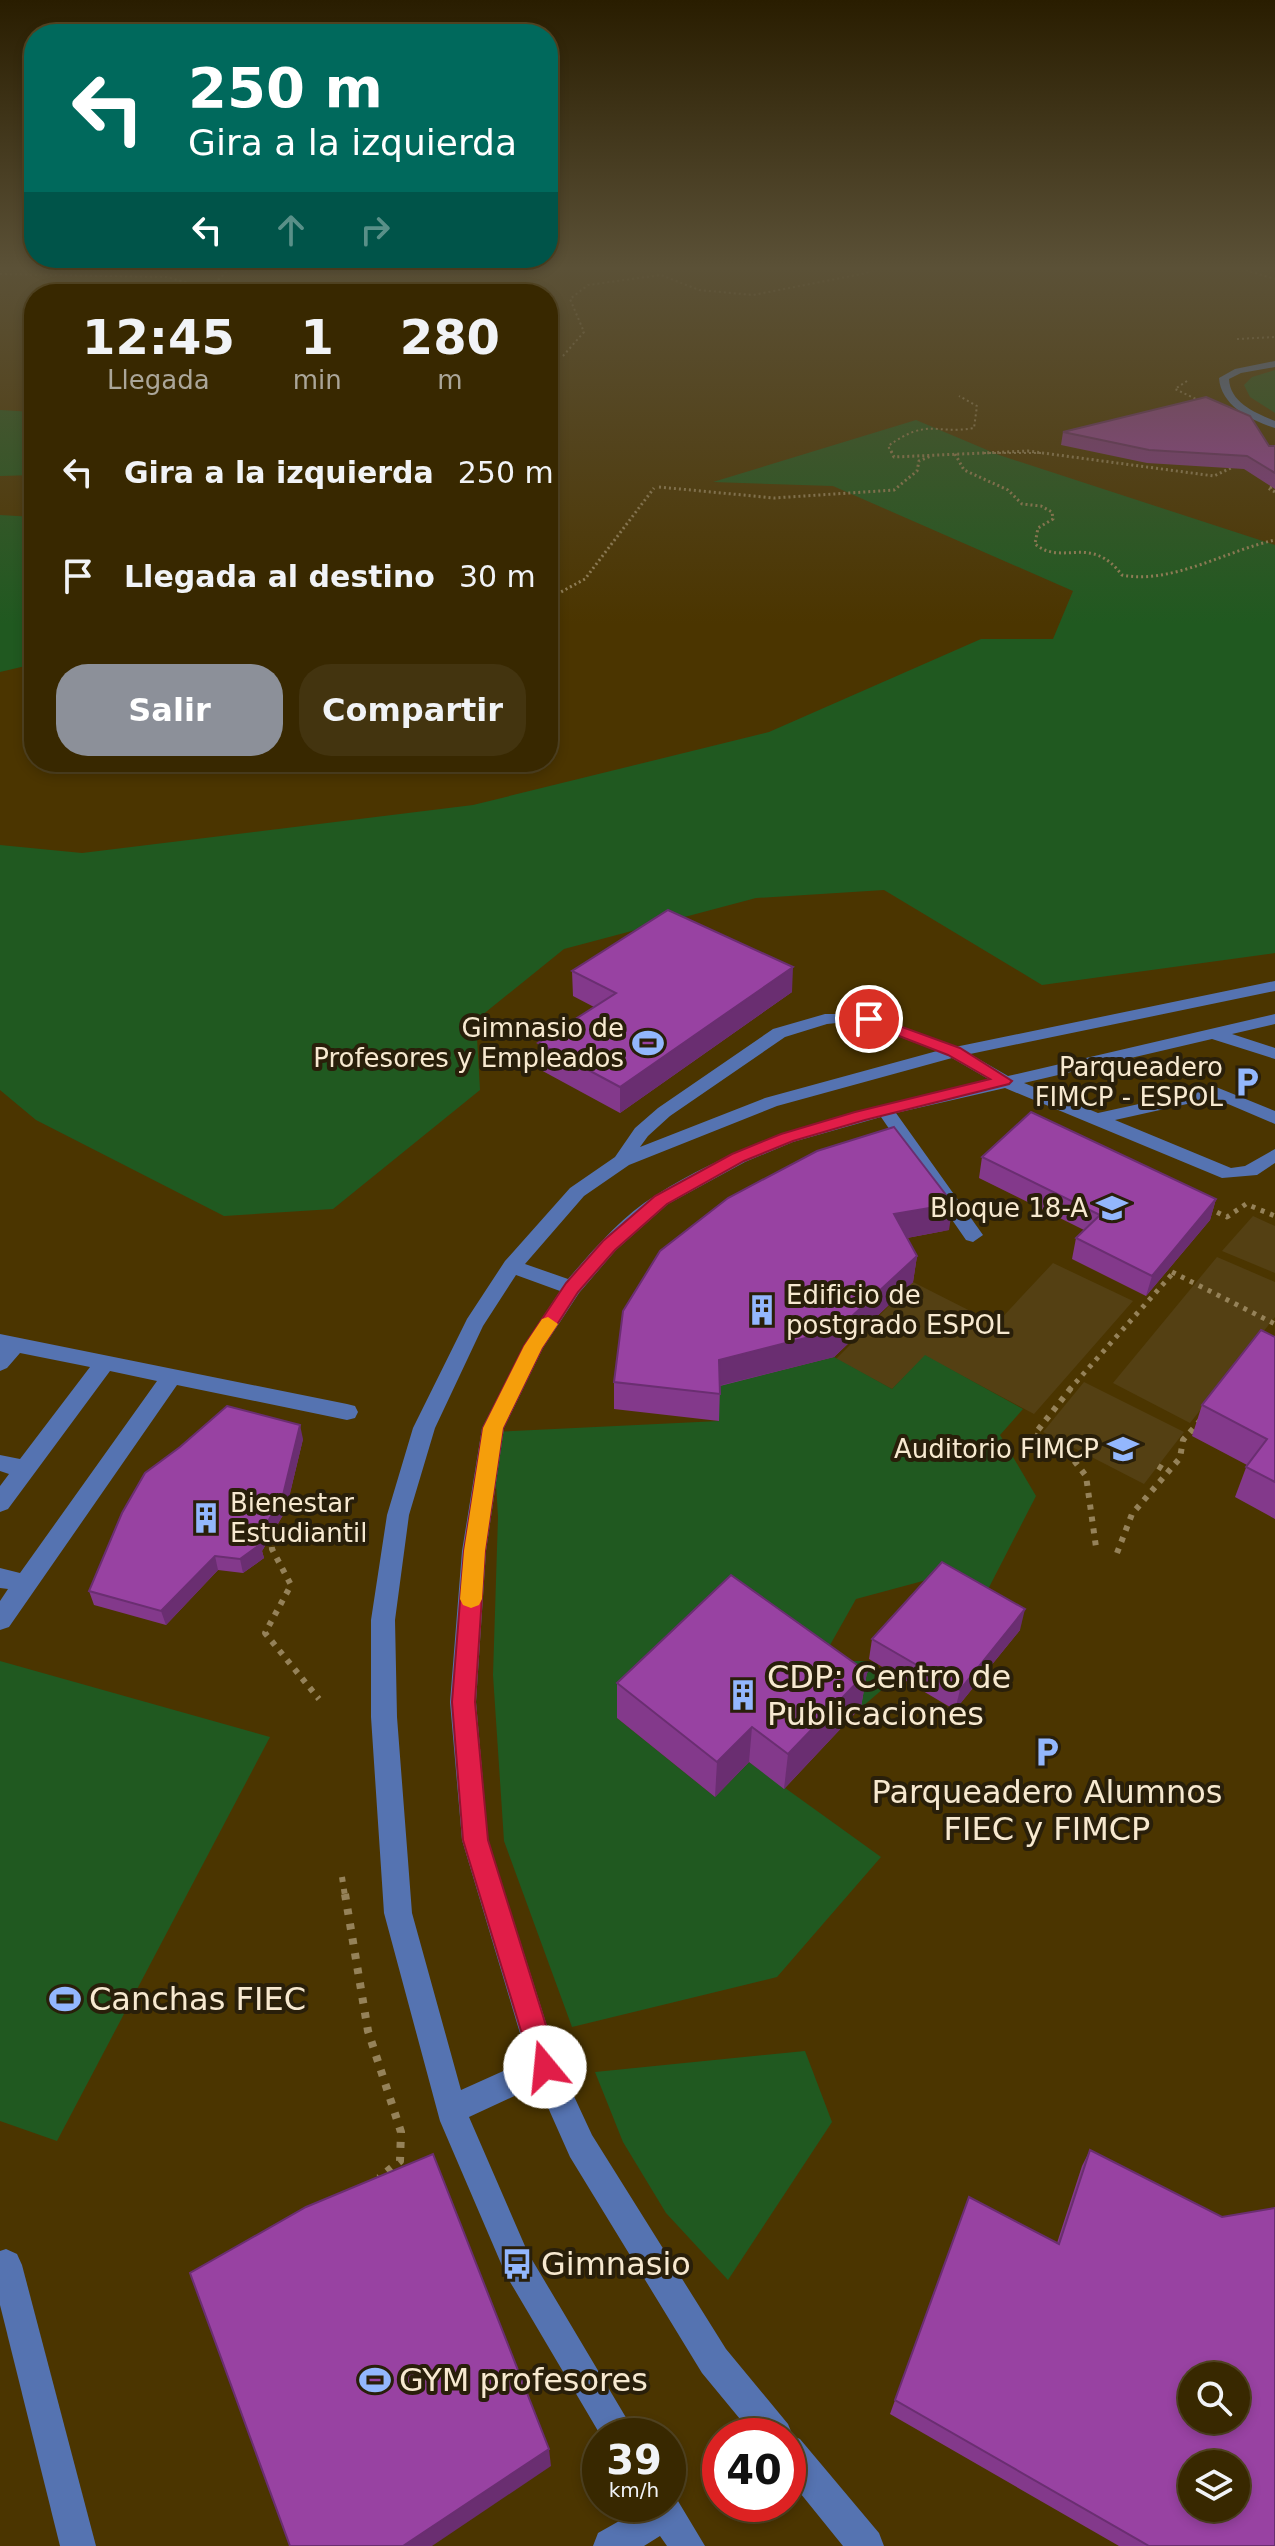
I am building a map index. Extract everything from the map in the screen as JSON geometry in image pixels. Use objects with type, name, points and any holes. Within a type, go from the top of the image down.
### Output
[{"type":"street","points":[[1223,386],[1228,397],[1275,425]]},
{"type":"street","points":[[609,2418],[517,2264],[451,2110],[398,1913],[384,1717],[383,1620],[398,1515],[424,1428],[474,1324],[512,1266],[577,1192],[622,1161],[771,1102],[954,1052],[1275,986]]},
{"type":"street","points":[[622,1161],[641,1132],[664,1112],[779,1033],[801,1025],[846,1017],[869,1019],[954,1052],[1004,1081],[1229,1174],[1250,1171],[1275,1155]]},
{"type":"street","points":[[761,2418],[714,2361],[581,2146],[545,2067],[475,1840],[463,1702],[474,1551],[493,1428],[534,1346],[572,1288],[609,1245],[661,1200],[750,1153],[787,1138],[885,1110],[1275,1019]]},
{"type":"street","points":[[1215,1034],[1275,1054]]},
{"type":"street","points":[[1098,1119],[1216,1092],[1275,1118]]},
{"type":"street","points":[[885,1110],[973,1235]]},
{"type":"street","points":[[512,1266],[572,1288]]},
{"type":"street","points":[[0,1363],[8,1343],[347,1412]]},
{"type":"street","points":[[0,1503],[105,1363]]},
{"type":"street","points":[[0,1620],[171,1377]]},
{"type":"street","points":[[0,1463],[26,1469]]},
{"type":"street","points":[[0,1578],[26,1584]]},
{"type":"street","points":[[451,2110],[545,2067]]},
{"type":"street","points":[[6,2265],[78,2546]]},
{"type":"street","points":[[806,2473],[866,2546]]},
{"type":"street","points":[[611,2546],[644,2522]]},
{"type":"street","points":[[672,2522],[687,2546]]},
{"type":"path","points":[[1180,386],[1175,389],[1196,399]]},
{"type":"path","points":[[959,396],[977,406],[974,428],[960,432],[936,426],[912,431],[888,446],[894,457],[1028,451],[1214,476],[1236,465],[1226,462]]},
{"type":"path","points":[[558,594],[585,579],[656,487],[774,498],[894,490],[917,471],[919,461],[939,453]]},
{"type":"path","points":[[954,453],[964,470],[1008,490],[1022,504],[1041,506],[1052,512],[1053,519],[1038,528],[1035,535],[1035,544],[1040,550],[1046,553],[1098,552],[1112,561],[1122,575],[1136,578],[1211,563],[1248,546],[1275,540]]},
{"type":"path","points":[[1272,487],[1268,488],[1275,492]]},
{"type":"path","points":[[1196,1203],[1227,1217],[1246,1204],[1274,1214]]},
{"type":"path","points":[[1198,1220],[1208,1208]]},
{"type":"path","points":[[1165,1269],[1275,1324]]},
{"type":"path","points":[[1096,1547],[1086,1476],[1072,1458],[1034,1435],[1055,1405],[1173,1273]]},
{"type":"path","points":[[1117,1553],[1132,1514],[1180,1458],[1183,1440],[1204,1416]]},
{"type":"path","points":[[1158,1466],[1166,1471]]},
{"type":"path","points":[[271,1535],[272,1549],[291,1585],[265,1633],[319,1699]]},
{"type":"path","points":[[342,1877],[368,2031],[401,2132],[400,2161],[367,2188]]},
{"type":"shaded area","points":[[1253,1216],[1275,1226],[1275,1273],[1222,1251]]},
{"type":"shaded area","points":[[1217,1257],[1275,1282],[1275,1317],[1190,1423],[1113,1383]]},
{"type":"shaded area","points":[[1053,1263],[1133,1301],[1034,1414],[925,1356],[892,1389],[836,1359],[913,1282],[996,1324]]},
{"type":"shaded area","name":"Auditorio FIMCP","points":[[1084,1382],[1184,1432],[1144,1484],[1043,1432]]},
{"type":"green space","points":[[1244,386],[1275,386],[1275,413],[1250,397]]},
{"type":"green space","points":[[0,410],[24,411],[24,475],[0,476]]},
{"type":"green space","points":[[916,420],[999,455],[1275,545],[1275,953],[1042,985],[884,890],[756,898],[564,949],[476,1020],[480,1090],[333,1209],[224,1216],[36,1120],[0,1090],[0,845],[82,853],[473,805],[769,732],[981,639],[1053,639],[1073,591],[833,486],[713,482]]},
{"type":"green space","points":[[0,515],[24,516],[24,666],[0,672]]},
{"type":"green space","points":[[925,1355],[1023,1409],[1000,1435],[1036,1496],[982,1601],[934,1578],[856,1599],[821,1661],[866,1661],[891,1682],[862,1707],[785,1650],[617,1718],[715,1797],[749,1762],[881,1857],[777,1977],[572,2027],[504,1841],[493,1675],[498,1517],[493,1432],[719,1421],[718,1386],[834,1357],[892,1389]]},
{"type":"green space","name":"Canchas FIEC","points":[[0,1661],[270,1737],[57,2141],[0,2121]]},
{"type":"green space","points":[[805,2051],[832,2122],[728,2280],[666,2213],[623,2142],[595,2072]]},
{"type":"building","points":[[1206,397],[1250,416],[1269,446],[1275,446],[1275,473],[1247,456],[1149,450],[1063,432]]},
{"type":"building","name":"Gimnasio de Profesores y Empleados","points":[[668,910],[793,967],[620,1087],[538,1043],[616,993],[572,971]]},
{"type":"building","name":"Bloque 18-A","points":[[1031,1112],[1216,1199],[1152,1276],[1076,1238],[1100,1215],[982,1157]]},
{"type":"building","name":"Edificio de postgrado ESPOL","points":[[894,1127],[953,1204],[894,1214],[917,1256],[837,1330],[719,1360],[720,1394],[614,1382],[623,1311],[660,1251],[728,1198],[817,1151]]},
{"type":"building","points":[[1261,1330],[1275,1337],[1275,1482],[1246,1467],[1267,1439],[1202,1405]]},
{"type":"building","name":"Bienestar Estudiantil","points":[[227,1406],[300,1425],[283,1495],[258,1539],[261,1544],[240,1559],[215,1556],[161,1611],[89,1591],[122,1513],[145,1473]]},
{"type":"building","points":[[942,1562],[1025,1609],[960,1690],[872,1639]]},
{"type":"building","name":"CDP: Centro de Publicaciones","points":[[731,1575],[867,1672],[788,1754],[752,1727],[717,1762],[617,1683]]},
{"type":"building","points":[[1090,2150],[1222,2217],[1275,2208],[1275,2546],[1149,2546],[895,2400],[969,2197],[1059,2244]]},
{"type":"building","name":"GYM profesores","points":[[433,2154],[549,2449],[403,2546],[290,2546],[190,2273],[306,2207]]},
{"type":"slow traffic","points":[[471,1599],[474,1551],[493,1428],[548,1324]]},
{"type":"place","name":"Gimnasio de Profesores y Empleados","points":[[648,1043]]},
{"type":"place","name":"Parqueadero FIMCP - ESPOL","points":[[1247,1082]]},
{"type":"place","name":"Bloque 18-A","points":[[1112,1208]]},
{"type":"place","name":"Edificio de postgrado ESPOL","points":[[762,1310]]},
{"type":"place","name":"Auditorio FIMCP","points":[[1123,1449]]},
{"type":"place","name":"Bienestar Estudiantil","points":[[206,1518]]},
{"type":"place","name":"CDP: Centro de Publicaciones","points":[[743,1695]]},
{"type":"place","name":"Parqueadero Alumnos FIEC y FIMCP","points":[[1047,1752]]},
{"type":"place","name":"Canchas FIEC","points":[[65,1999]]},
{"type":"place","name":"Gimnasio","points":[[517,2264]]},
{"type":"place","name":"GYM profesores","points":[[375,2380]]},
{"type":"route","points":[[545,2067],[475,1840],[463,1702],[474,1551],[493,1428],[534,1346],[572,1288],[609,1245],[661,1200],[738,1158],[787,1138],[861,1116],[1004,1081],[954,1052],[869,1019]]}]
